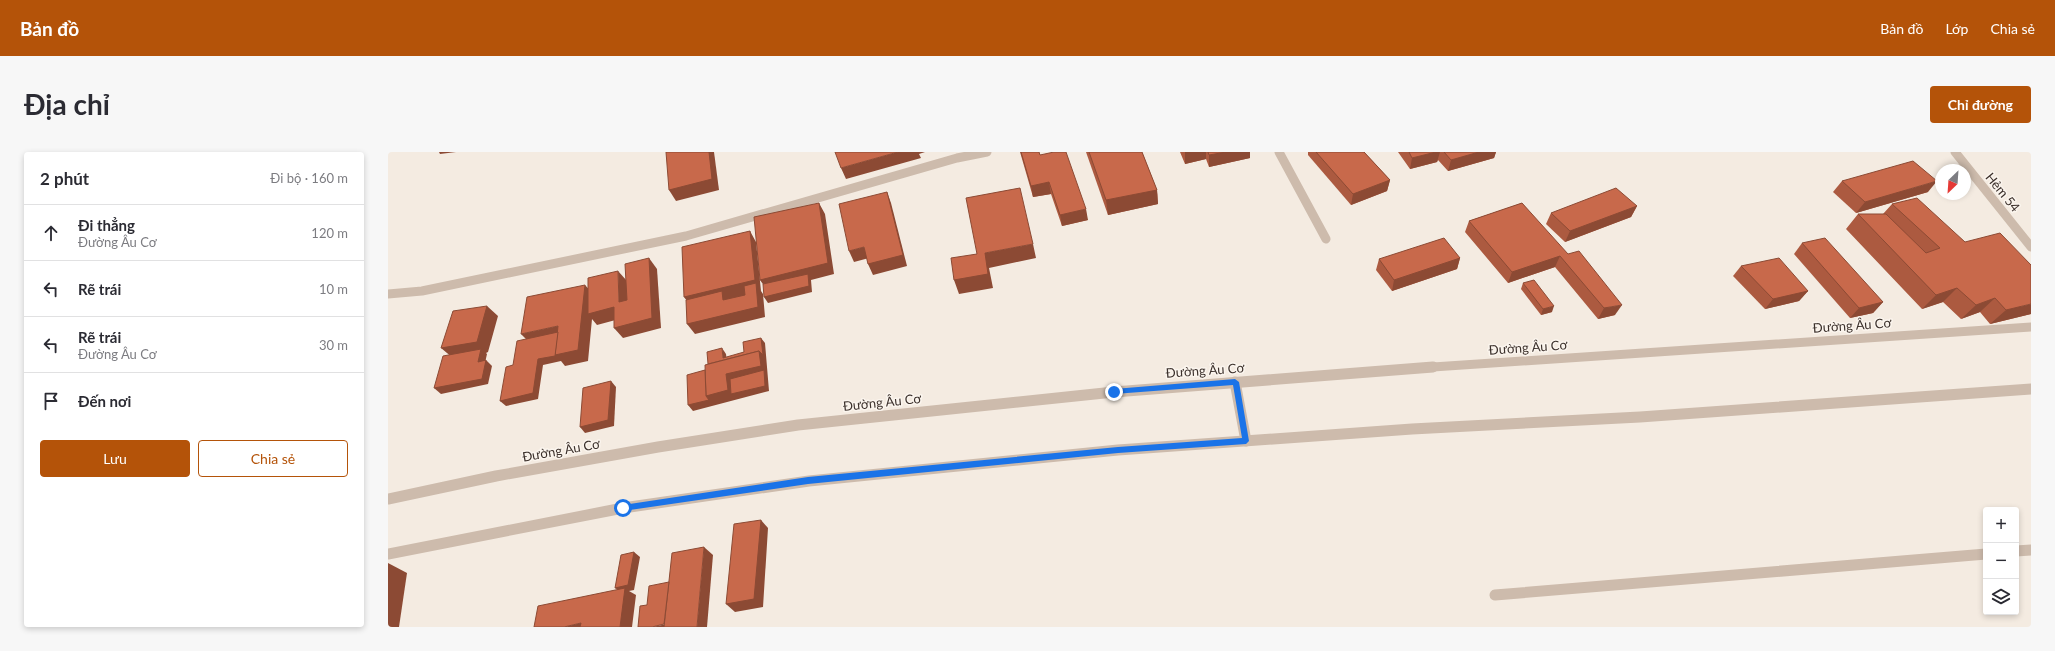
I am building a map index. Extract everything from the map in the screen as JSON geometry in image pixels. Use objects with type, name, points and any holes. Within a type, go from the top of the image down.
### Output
[{"type":"street","points":[[388,294],[422,290],[686,236],[956,155],[987,152]]},
{"type":"street","points":[[1279,152],[1326,239]]},
{"type":"street","name":"Hẻm 54","points":[[1955,152],[2031,247]]},
{"type":"street","name":"Đường Âu Cơ","points":[[388,499],[496,476],[658,447],[798,425],[1114,392],[1235,382],[2031,327]]},
{"type":"street","points":[[1235,382],[1246,441]]},
{"type":"street","points":[[388,554],[623,508],[808,480],[1118,450],[1640,417],[2031,389]]},
{"type":"street","points":[[2019,551],[2031,550]]},
{"type":"street","points":[[1495,595],[1983,554]]},
{"type":"building","points":[[666,152],[709,152],[712,179],[669,190]]},
{"type":"building","points":[[835,152],[898,152],[841,168]]},
{"type":"building","points":[[1021,152],[1039,152],[1040,155],[1054,152],[1066,152],[1086,209],[1060,215],[1049,182],[1031,186]]},
{"type":"building","points":[[1089,152],[1142,152],[1157,190],[1106,200]]},
{"type":"building","points":[[1208,152],[1226,152],[1209,155]]},
{"type":"building","points":[[1316,152],[1364,152],[1390,180],[1353,194]]},
{"type":"building","points":[[1409,152],[1436,152],[1412,158]]},
{"type":"building","points":[[1444,152],[1479,152],[1451,160]]},
{"type":"building","points":[[1913,161],[1935,179],[1935,182],[1865,202],[1842,181]]},
{"type":"building","points":[[1020,188],[1033,244],[985,253],[988,274],[954,280],[951,258],[977,254],[966,198]]},
{"type":"building","points":[[1616,188],[1637,206],[1570,231],[1551,213]]},
{"type":"building","points":[[887,192],[903,255],[868,264],[864,247],[849,251],[839,204]]},
{"type":"building","points":[[1917,198],[1965,242],[2000,233],[2031,265],[2031,304],[2006,310],[1995,298],[1976,305],[1957,288],[1936,295],[1858,214],[1886,214],[1926,253],[1940,248],[1892,204]]},
{"type":"building","points":[[819,203],[828,263],[760,280],[754,217]]},
{"type":"building","points":[[1522,203],[1568,254],[1579,251],[1622,305],[1604,308],[1560,256],[1512,272],[1469,221]]},
{"type":"building","points":[[750,231],[755,280],[684,297],[682,247]]},
{"type":"building","points":[[1444,238],[1460,258],[1394,280],[1379,259]]},
{"type":"building","points":[[1825,238],[1883,302],[1859,308],[1802,243]]},
{"type":"building","points":[[649,258],[652,318],[614,328],[614,307],[588,314],[588,278],[618,271],[619,302],[627,300],[625,264]]},
{"type":"building","points":[[1779,258],[1808,291],[1773,299],[1741,266]]},
{"type":"building","points":[[808,274],[809,286],[764,297],[763,284]]},
{"type":"building","points":[[1534,280],[1554,306],[1543,309],[1523,283]]},
{"type":"building","points":[[756,283],[758,307],[687,324],[686,300],[722,291],[723,300],[745,295],[744,286]]},
{"type":"building","points":[[585,285],[578,350],[555,355],[558,326],[521,334],[527,297]]},
{"type":"building","points":[[487,306],[477,342],[441,348],[453,311]]},
{"type":"building","points":[[558,332],[555,356],[538,359],[533,393],[500,401],[506,367],[513,365],[517,341]]},
{"type":"building","points":[[761,338],[763,355],[759,351],[708,364],[707,352],[722,348],[723,358],[744,352],[743,342]]},
{"type":"building","points":[[481,349],[478,362],[486,360],[482,379],[434,388],[443,356]]},
{"type":"building","points":[[759,351],[761,366],[726,374],[728,390],[706,396],[705,365]]},
{"type":"building","points":[[705,370],[706,396],[709,400],[688,405],[687,375]]},
{"type":"building","points":[[764,370],[765,386],[731,394],[730,379]]},
{"type":"building","points":[[611,381],[608,420],[580,427],[583,388]]},
{"type":"building","points":[[761,520],[754,599],[726,604],[734,524]]},
{"type":"building","points":[[704,547],[697,627],[664,627],[672,553]]},
{"type":"building","points":[[634,552],[628,585],[615,588],[621,555]]},
{"type":"building","points":[[669,582],[664,624],[652,627],[638,627],[640,606],[647,605],[649,586]]},
{"type":"building","points":[[625,588],[620,627],[580,627],[581,623],[564,627],[534,627],[538,606]]},
{"type":"route","points":[[623,508],[808,480],[1118,450],[1246,441],[1235,382],[1114,392]]}]
